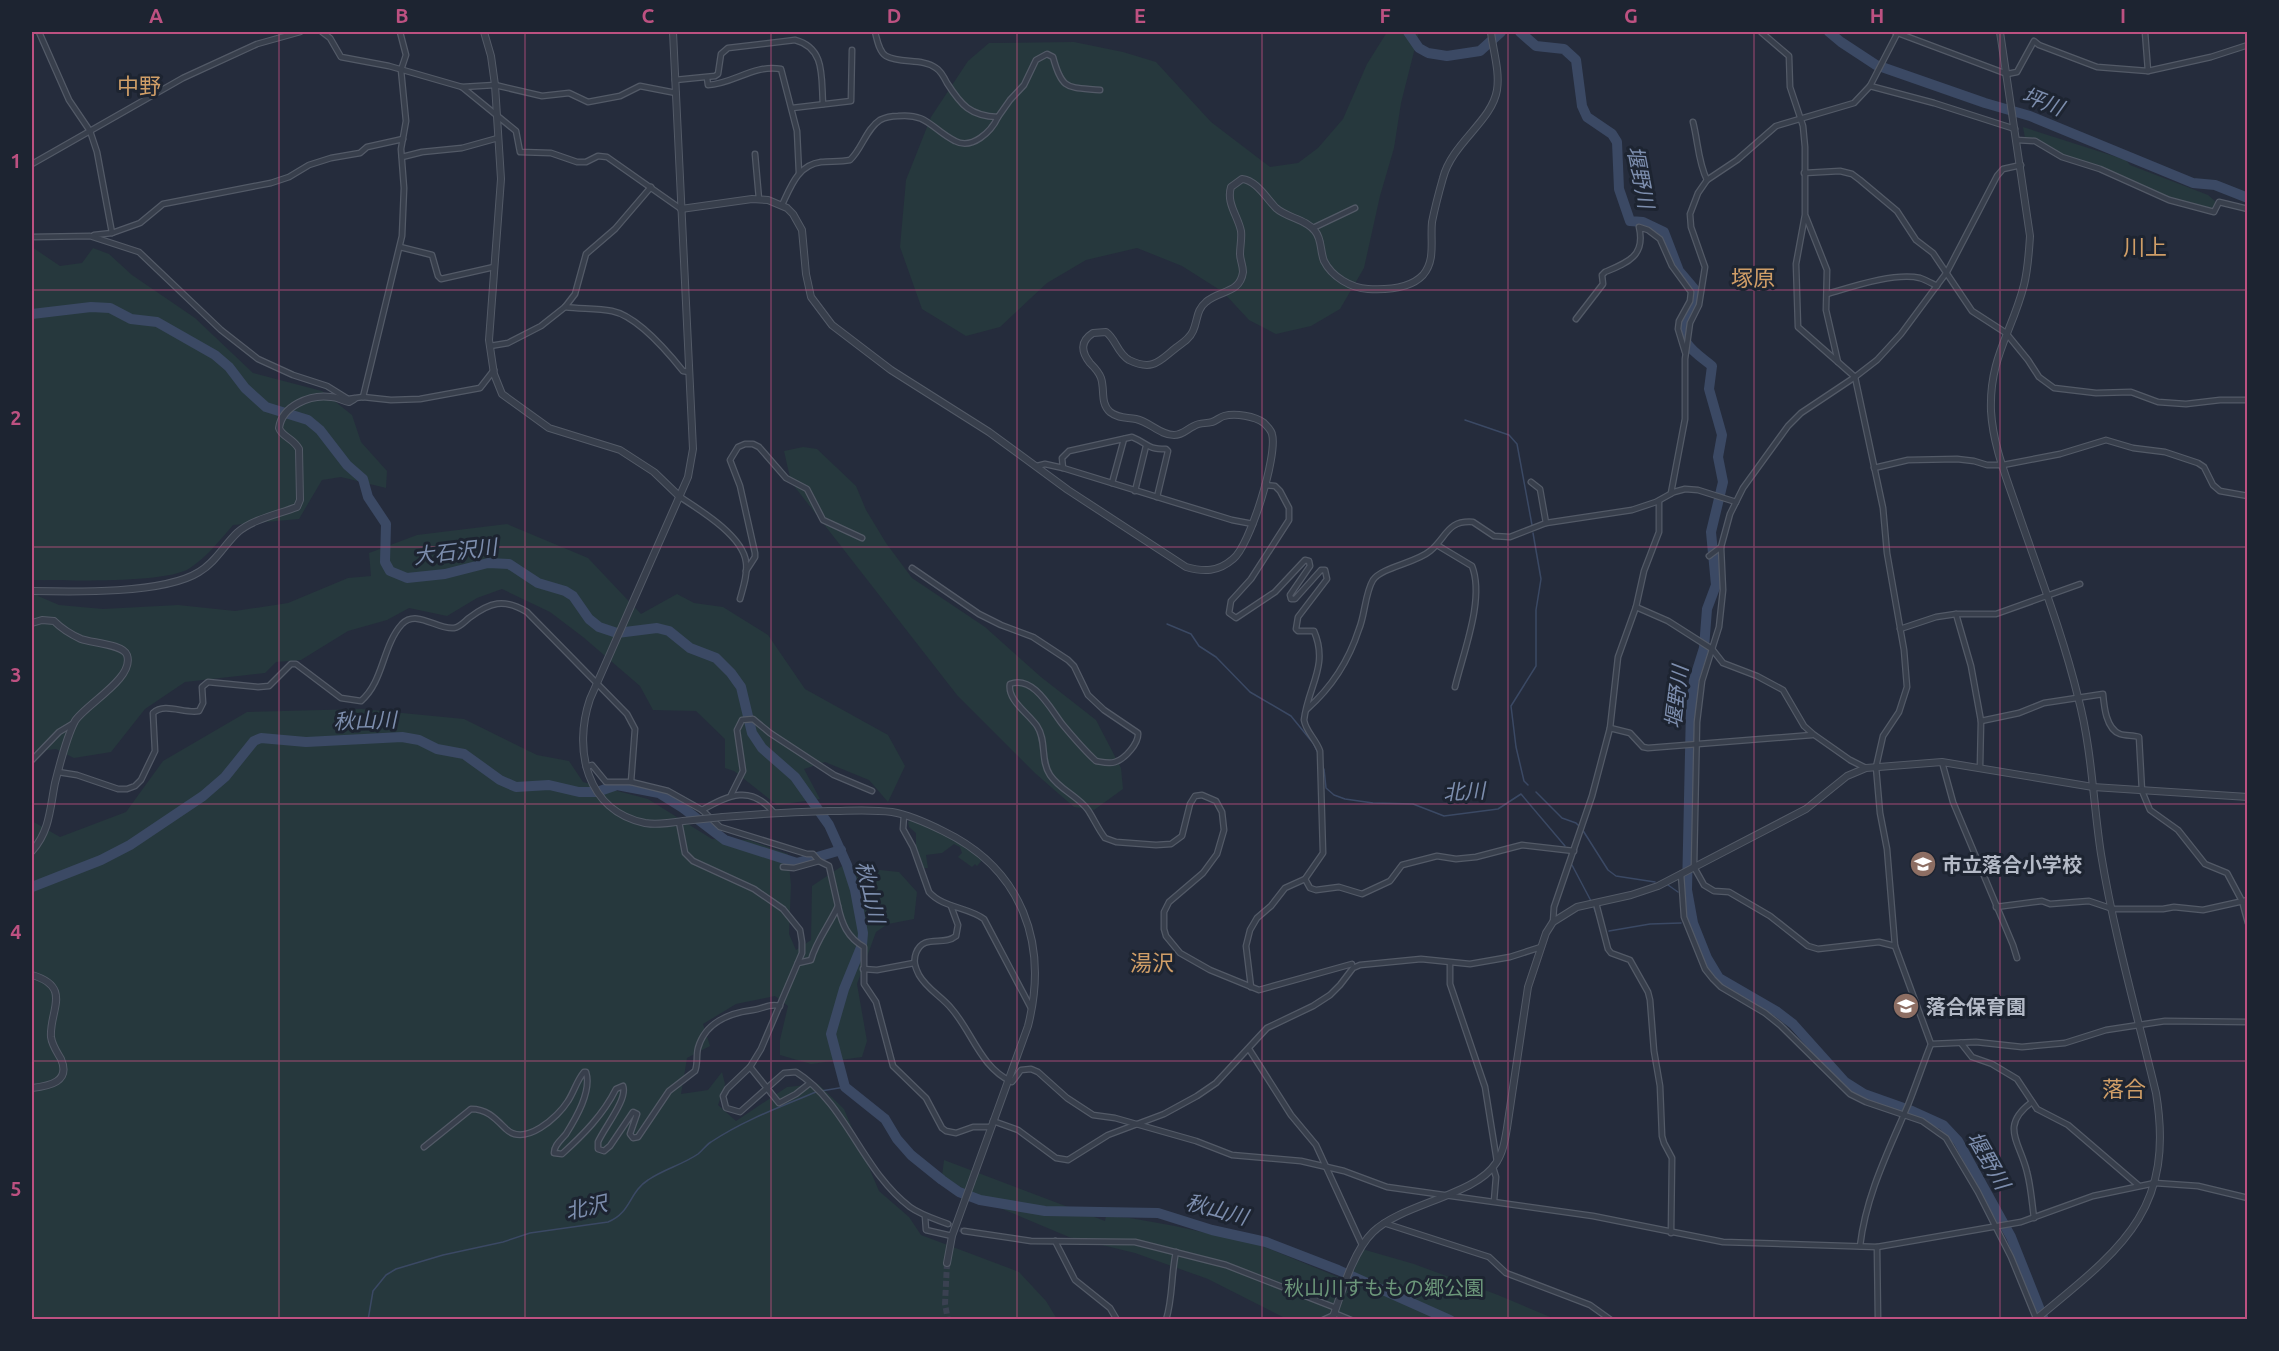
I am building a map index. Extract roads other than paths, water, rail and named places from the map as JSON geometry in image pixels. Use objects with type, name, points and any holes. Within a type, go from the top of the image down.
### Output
[{"type":"street","points":[[39,32],[69,100],[90,131],[97,152],[112,233]]},
{"type":"street","points":[[32,164],[183,78],[257,44],[300,32]]},
{"type":"street","points":[[322,32],[330,38],[341,57],[401,70],[462,87],[495,84],[542,96],[568,93],[588,102],[620,96],[640,86],[676,93]]},
{"type":"street","points":[[363,397],[402,236],[404,188],[402,157],[406,121],[401,70],[406,55],[399,32]]},
{"type":"street","points":[[484,32],[491,56],[495,84],[501,179],[490,346],[494,370],[502,394],[549,428],[620,450],[654,472],[680,496],[719,525],[743,551],[746,571],[740,599]]},
{"type":"street","points":[[673,32],[693,449],[688,477],[596,683],[582,725],[586,767],[593,783],[606,802],[631,819],[661,824],[774,813],[868,810],[904,815],[929,824],[967,844],[1000,874],[1014,894],[1027,921],[1034,945],[1036,967],[1032,1010],[952,1236],[947,1263]]},
{"type":"street","points":[[874,32],[886,57],[931,64],[939,70],[968,110],[998,117]]},
{"type":"street","points":[[462,87],[516,131],[520,152],[551,153],[577,162],[586,162],[598,156],[607,157],[681,209],[759,199],[782,205],[793,214],[802,230],[808,287],[816,307],[825,319],[841,333],[891,369],[989,432],[1068,490],[1186,567],[1199,571],[1213,571],[1235,558],[1244,545],[1253,524],[1265,485],[1273,443],[1270,430],[1261,421],[1227,416],[1213,422],[1197,424],[1184,433],[1173,435],[1143,421],[1118,417],[1104,402],[1100,375],[1085,356],[1083,345],[1093,333],[1106,332],[1112,336],[1119,351],[1126,358],[1138,363],[1154,364],[1165,359],[1190,337],[1200,308],[1209,299],[1232,290],[1242,274],[1241,232],[1229,196],[1231,187],[1238,181],[1252,182],[1283,213],[1313,228],[1320,241],[1324,260],[1330,270],[1345,282],[1372,289],[1400,287],[1409,285],[1424,274],[1430,266],[1432,222],[1449,161],[1457,147],[1490,109],[1497,91],[1497,67],[1491,32]]},
{"type":"street","points":[[1761,32],[1789,56],[1791,87],[1803,126],[1805,215],[1796,264],[1798,327],[1855,377],[1883,508],[1887,553],[1907,687],[1899,712],[1883,736],[1876,767],[1880,813],[1887,849],[1895,946],[1931,1044],[1872,1189],[1862,1227],[1860,1246]]},
{"type":"street","points":[[1671,493],[1685,419],[1686,353],[1693,316],[1703,289],[1705,267],[1691,227],[1690,214],[1698,193],[1707,180],[1737,160],[1776,126],[1854,103],[1870,86],[1897,32],[2007,74],[2017,72],[2034,41],[2097,67],[2148,71],[2211,57],[2247,45]]},
{"type":"street","points":[[1682,873],[1684,917],[1705,969],[1721,987],[1765,1013],[1780,1025],[1850,1094],[1866,1102],[1922,1121],[1946,1138],[1997,1227],[2037,1319],[2120,1246],[2134,1228],[2155,1182],[2161,1152],[2160,1119],[2102,855],[2086,730],[2079,699],[1993,429],[1991,398],[1994,371],[2024,287],[2029,263],[2030,236],[2000,32]]},
{"type":"street","points":[[2145,32],[2148,71]]},
{"type":"street","points":[[675,80],[707,78],[718,74],[721,54],[728,48],[795,40],[812,48],[818,56],[823,104]]},
{"type":"street","points":[[792,108],[851,101],[852,50]]},
{"type":"street","points":[[782,205],[799,173],[813,164],[850,160],[878,121],[887,117],[912,115],[923,117],[956,142],[965,144],[986,135],[994,128],[998,117],[1024,85],[1036,60],[1047,54],[1053,57],[1062,82],[1069,87],[1100,90]]},
{"type":"street","points":[[707,78],[708,85],[719,84],[753,70],[781,69],[797,131],[799,173]]},
{"type":"street","points":[[1870,86],[1934,103],[2015,129]]},
{"type":"street","points":[[1694,122],[1700,160],[1707,180]]},
{"type":"street","points":[[402,157],[422,152],[462,148],[498,138]]},
{"type":"street","points":[[32,237],[90,236],[112,233],[140,223],[163,204],[271,183],[330,158],[360,153],[367,147],[403,139]]},
{"type":"street","points":[[2017,140],[2035,141],[2062,157],[2100,169],[2169,200],[2214,212],[2219,202],[2247,209]]},
{"type":"street","points":[[754,154],[759,199]]},
{"type":"street","points":[[1895,946],[1879,942],[1818,949],[1808,946],[1770,916],[1729,892],[1714,891],[1704,885],[1693,867],[1696,743],[1702,681],[1719,627],[1722,608],[1721,548],[1731,514],[1743,488],[1788,426],[1801,413],[1877,360],[1901,334],[1947,272],[1997,176],[2003,169],[2021,165]]},
{"type":"street","points":[[1804,173],[1840,171],[1852,174],[1860,180],[1897,212],[1916,240],[1933,253],[1972,311],[2006,333],[2039,377],[2054,388],[2096,393],[2131,392],[2157,402],[2186,404],[2247,400]]},
{"type":"street","points":[[490,346],[508,343],[541,326],[565,307],[575,294],[586,254],[615,229],[651,187]]},
{"type":"street","points":[[1313,228],[1355,208]]},
{"type":"street","points":[[1805,215],[1827,270],[1826,310],[1838,362]]},
{"type":"street","points":[[1576,319],[1603,284],[1602,275],[1631,259],[1639,251],[1642,243],[1640,227],[1660,239],[1672,266],[1691,291],[1690,301],[1680,321],[1678,335],[1686,353]]},
{"type":"street","points":[[90,236],[139,252],[221,330],[258,359],[293,375],[327,386],[348,399],[363,397],[391,400],[420,399],[480,388],[494,370]]},
{"type":"street","points":[[399,247],[432,255],[441,279],[494,267]]},
{"type":"street","points":[[1827,294],[1871,282],[1907,277],[1918,278],[1937,285]]},
{"type":"street","points":[[565,307],[613,311],[633,320],[683,371],[689,372]]},
{"type":"street","points":[[1680,321],[1693,316]]},
{"type":"street","points":[[32,591],[132,588],[183,580],[209,564],[244,528],[297,507],[300,500],[298,449],[295,441],[280,432],[279,423],[285,411],[300,402],[331,396],[349,402],[354,399]]},
{"type":"street","points":[[1063,468],[1062,458],[1069,451],[1136,438],[1146,446],[1168,451],[1157,497]]},
{"type":"street","points":[[1112,483],[1124,439]]},
{"type":"street","points":[[1874,468],[1908,460],[1957,459],[1974,460],[1988,465],[2003,465],[2060,454],[2106,440],[2133,448],[2165,452],[2198,463],[2204,467],[2213,485],[2220,491],[2247,496]]},
{"type":"street","points":[[746,571],[755,553],[740,486],[730,460],[738,447],[745,444],[759,447],[786,478],[807,489],[823,520],[862,538]]},
{"type":"street","points":[[1135,490],[1146,446]]},
{"type":"street","points":[[1037,466],[1046,464],[1063,468],[1232,520],[1253,524]]},
{"type":"street","points":[[1531,482],[1540,489],[1546,524]]},
{"type":"street","points":[[1251,987],[1246,946],[1250,930],[1257,918],[1271,906],[1285,888],[1305,879],[1323,853],[1320,751],[1317,741],[1305,727],[1305,711],[1320,666],[1320,652],[1314,631],[1298,631],[1296,624],[1298,617],[1327,579],[1325,570],[1318,572],[1292,600],[1290,595],[1310,566],[1309,561],[1305,560],[1275,592],[1261,603],[1236,618],[1229,613],[1231,601],[1251,579],[1289,520],[1289,507],[1280,491],[1275,486],[1265,485]]},
{"type":"street","points":[[1305,711],[1322,696],[1349,654],[1359,630],[1372,582],[1378,575],[1428,553],[1455,524],[1465,521],[1473,522],[1494,536],[1510,537],[1546,524],[1632,510],[1685,489],[1698,490],[1736,502]]},
{"type":"street","points":[[1323,1320],[1334,1314],[1362,1245],[1384,1223],[1478,1180],[1495,1165],[1503,1147],[1528,987],[1541,947],[1553,922],[1554,907],[1583,825],[1610,728],[1618,657],[1636,607],[1644,571],[1659,532],[1659,501]]},
{"type":"street","points":[[1437,545],[1472,566],[1477,585],[1473,614],[1455,687]]},
{"type":"street","points":[[1709,556],[1721,548]]},
{"type":"street","points":[[912,568],[980,614],[1033,637],[1068,660],[1074,666],[1088,695],[1104,710],[1138,733],[1136,744],[1117,762],[1096,760],[1065,728],[1044,698],[1024,683],[1016,681],[1010,684],[1011,694],[1037,726],[1042,736],[1048,774],[1088,810],[1105,838],[1116,842],[1171,844],[1182,836],[1190,804],[1195,796],[1202,795],[1216,801],[1222,812],[1224,830],[1217,854],[1203,873],[1169,902],[1164,912],[1166,936],[1180,953],[1210,970],[1259,990],[1266,990],[1296,979],[1352,964]]},
{"type":"street","points":[[1900,629],[1936,617],[1956,614],[1996,614],[2080,584]]},
{"type":"street","points":[[58,772],[118,789],[135,786],[141,780],[156,751],[153,713],[157,709],[169,708],[199,711],[203,703],[202,687],[208,682],[269,686],[291,664],[296,664],[341,698],[362,701],[378,678],[394,636],[403,623],[417,618],[448,628],[457,628],[490,604],[502,603],[515,605],[527,612],[627,714],[633,723],[631,782]]},
{"type":"street","points":[[1636,607],[1668,621],[1711,649],[1723,663],[1757,676],[1783,690],[1804,726],[1850,760],[1866,768]]},
{"type":"street","points":[[1956,614],[1971,666],[1981,721],[1980,767]]},
{"type":"street","points":[[32,623],[42,620],[54,621],[63,630],[82,639],[116,647],[124,651],[128,657],[127,668],[118,681],[83,711],[74,723],[58,772],[51,815],[44,834],[32,850]]},
{"type":"street","points":[[1981,721],[2019,713],[2044,703],[2103,694],[2105,714],[2114,731],[2118,734],[2139,738],[2142,791],[2150,810],[2178,830],[2205,864],[2227,873],[2244,901],[2247,923]]},
{"type":"street","points":[[731,795],[743,771],[737,730],[742,720],[749,719],[753,719],[770,733],[834,775],[872,791]]},
{"type":"street","points":[[32,760],[59,732],[74,723]]},
{"type":"street","points":[[1610,728],[1630,733],[1643,747],[1648,748],[1813,734]]},
{"type":"street","points":[[1942,762],[1953,802],[2017,958]]},
{"type":"street","points":[[1553,922],[1577,907],[1631,895],[1658,886],[1806,809],[1847,776],[1866,768],[1942,762],[2093,787],[2247,797]]},
{"type":"street","points":[[586,767],[592,765],[606,782],[631,782],[668,791],[702,810],[720,827],[813,854],[819,861],[829,866],[842,925],[855,941],[864,946],[862,969],[864,984],[876,1002],[893,1066],[926,1098],[942,1128],[951,1134],[992,1124],[1018,1131],[1056,1158],[1068,1160],[1114,1132],[1164,1114],[1216,1083],[1268,1028],[1330,995],[1353,968],[1360,964],[1421,959],[1470,964],[1524,954],[1541,947]]},
{"type":"street","points":[[702,810],[731,795],[747,795],[758,798],[774,813]]},
{"type":"street","points":[[904,815],[903,829],[913,848],[926,888],[933,897],[984,919],[1032,1010]]},
{"type":"street","points":[[681,822],[685,852],[693,861],[754,889],[783,909],[800,930],[802,942],[802,954],[761,1049],[750,1067],[727,1089],[723,1096],[726,1108],[740,1112],[783,1073],[796,1072],[810,1083],[843,1119],[857,1144],[889,1188],[910,1207],[948,1224]]},
{"type":"street","points":[[1305,879],[1310,888],[1316,890],[1339,887],[1362,894],[1390,881],[1402,864],[1437,856],[1476,857],[1522,845],[1574,851]]},
{"type":"street","points":[[783,867],[804,866],[819,861]]},
{"type":"street","points":[[1996,907],[2042,901],[2050,904],[2089,902],[2113,909],[2174,907],[2203,910],[2244,901]]},
{"type":"street","points":[[1596,903],[1604,927],[1608,950],[1630,960],[1648,992],[1660,1086],[1662,1136],[1672,1158],[1671,1233]]},
{"type":"street","points":[[798,963],[812,960],[813,952],[838,906]]},
{"type":"street","points":[[951,906],[958,925],[956,936],[947,940],[928,940],[916,952],[915,963],[926,985],[957,1014],[982,1059],[1012,1082],[1021,1070],[1031,1069],[1038,1072],[1082,1109],[1093,1115],[1115,1118],[1196,1141],[1232,1155],[1301,1161],[1344,1171],[1387,1187],[1593,1216],[1723,1242],[1877,1247],[2009,1225],[2093,1196],[2155,1182],[2198,1186],[2247,1198]]},
{"type":"street","points":[[862,969],[877,970],[915,963]]},
{"type":"street","points":[[1450,963],[1450,984],[1483,1080],[1495,1165],[1494,1201]]},
{"type":"street","points":[[32,975],[50,983],[53,990],[56,1008],[51,1039],[62,1063],[62,1074],[58,1082],[32,1088]]},
{"type":"street","points":[[424,1147],[471,1109],[482,1110],[490,1114],[516,1135],[524,1135],[537,1129],[550,1120],[568,1101],[584,1072],[587,1074],[587,1083],[582,1103],[566,1134],[554,1148],[554,1153],[561,1154],[580,1138],[608,1105],[616,1089],[623,1086],[625,1091],[619,1105],[598,1142],[598,1149],[604,1151],[610,1146],[633,1112],[637,1114],[630,1134],[633,1138],[638,1137],[669,1091],[694,1071],[699,1044],[706,1032],[717,1022],[736,1012],[756,1010],[770,1004],[780,1006]]},
{"type":"street","points":[[1931,1044],[2000,1043],[2022,1047],[2065,1043],[2106,1030],[2165,1021],[2247,1022]]},
{"type":"street","points":[[1961,1043],[1972,1057],[1992,1064],[2017,1079],[2032,1102],[2043,1113],[2068,1125],[2138,1185]]},
{"type":"street","points":[[1249,1049],[1291,1115],[1316,1145],[1362,1245]]},
{"type":"street","points":[[750,1067],[779,1103],[810,1083]]},
{"type":"street","points":[[2032,1102],[2018,1114],[2013,1133],[2027,1171],[2034,1218]]},
{"type":"street","points":[[925,1215],[926,1230],[952,1236]]},
{"type":"street","points":[[1384,1223],[1489,1257],[1506,1273],[1590,1305],[1611,1320]]},
{"type":"street","points":[[964,1231],[1055,1241],[1135,1242],[1226,1264],[1351,1320]]},
{"type":"street","points":[[1055,1241],[1075,1280],[1110,1308],[1117,1320]]},
{"type":"street","points":[[1877,1247],[1878,1320]]},
{"type":"street","points":[[1166,1320],[1170,1305],[1171,1273],[1176,1252]]},
{"type":"waterway","name":"堰野川","points":[[1408,32],[1419,48],[1428,53],[1447,56],[1480,51],[1501,32]]},
{"type":"waterway","name":"堰野川","points":[[1520,32],[1536,46],[1564,49],[1576,60],[1582,106],[1587,117],[1612,134],[1617,142],[1619,189],[1630,221],[1643,222],[1664,232],[1679,271],[1696,291],[1684,326],[1685,340],[1693,351],[1712,366],[1709,389],[1722,435],[1718,457],[1723,482],[1711,532],[1716,585],[1707,609],[1704,648],[1694,680],[1691,708],[1687,890],[1693,923],[1707,958],[1719,978],[1776,1011],[1793,1024],[1845,1082],[1864,1094],[1943,1125],[1958,1141],[2011,1237],[2044,1320]]},
{"type":"waterway","name":"坪川","points":[[1829,32],[1876,65],[1985,103],[2030,116],[2193,183],[2215,185],[2248,198]]},
{"type":"waterway","name":"大石沢川","points":[[32,314],[91,307],[110,308],[131,319],[157,322],[215,355],[266,407],[308,420],[320,430],[347,465],[363,479],[368,497],[386,524],[385,562],[390,571],[407,578],[445,574],[488,563],[509,564],[538,583],[565,591],[573,596],[589,619],[599,627],[617,633],[657,628],[669,631],[690,648],[716,658],[741,687],[752,733],[762,748],[795,777],[829,825],[847,865],[855,890],[863,933],[862,945],[844,989],[831,1034],[845,1087],[885,1119],[897,1139],[911,1155],[942,1180],[959,1192],[980,1200],[1045,1211],[1158,1213],[1212,1230],[1266,1242],[1338,1270],[1450,1320]]},
{"type":"waterway","points":[[1465,420],[1509,435],[1517,444],[1532,525]]},
{"type":"waterway","points":[[1528,785],[1524,781],[1516,747],[1511,706],[1536,666],[1536,610],[1541,579],[1533,533]]},
{"type":"waterway","name":"北川","points":[[1167,624],[1191,634],[1199,646],[1216,657],[1250,692],[1291,716],[1313,743],[1318,753]]},
{"type":"waterway","name":"秋山川","points":[[32,887],[101,860],[130,845],[203,796],[225,777],[254,741],[261,738],[306,742],[402,737],[419,740],[437,749],[464,754],[500,780],[516,787],[549,785],[579,792],[597,792],[617,785],[659,793],[725,840],[797,863],[841,850]]},
{"type":"waterway","name":"北川","points":[[1324,769],[1326,788],[1334,795],[1373,803],[1413,804],[1444,816],[1498,809],[1521,794],[1565,846]]},
{"type":"waterway","points":[[1536,792],[1562,818],[1579,826]]},
{"type":"waterway","points":[[1582,829],[1608,870],[1616,876],[1655,882]]},
{"type":"waterway","name":"北川","points":[[1572,865],[1591,901]]},
{"type":"waterway","points":[[1668,885],[1678,892]]},
{"type":"waterway","name":"堰野川","points":[[1686,902],[1689,905]]},
{"type":"waterway","name":"北川","points":[[1594,908],[1598,919]]},
{"type":"waterway","name":"北川","points":[[1609,931],[1650,924],[1681,923]]},
{"type":"waterway","name":"北沢","points":[[821,1091],[845,1087]]},
{"type":"waterway","name":"北沢","points":[[368,1320],[373,1291],[386,1275],[396,1269],[530,1233],[608,1222],[616,1218],[626,1208],[637,1190],[654,1176],[692,1158],[709,1143],[736,1127],[816,1092]]},
{"type":"tunnel","points":[[948,1224],[964,1231]]},
{"type":"tunnel","points":[[947,1263],[945,1304],[948,1320]]},
{"type":"place","name":"市立落合小学校","points":[[1923,864]]},
{"type":"place","name":"落合保育園","points":[[1906,1006]]},
{"type":"district","name":"中野","points":[[139,85]]},
{"type":"district","name":"川上","points":[[2145,246]]},
{"type":"district","name":"塚原","points":[[1753,277]]},
{"type":"district","name":"湯沢","points":[[1152,962]]},
{"type":"district","name":"落合","points":[[2124,1088]]},
{"type":"park label","name":"秋山川すももの郷公園","points":[[1384,1287]]}]
